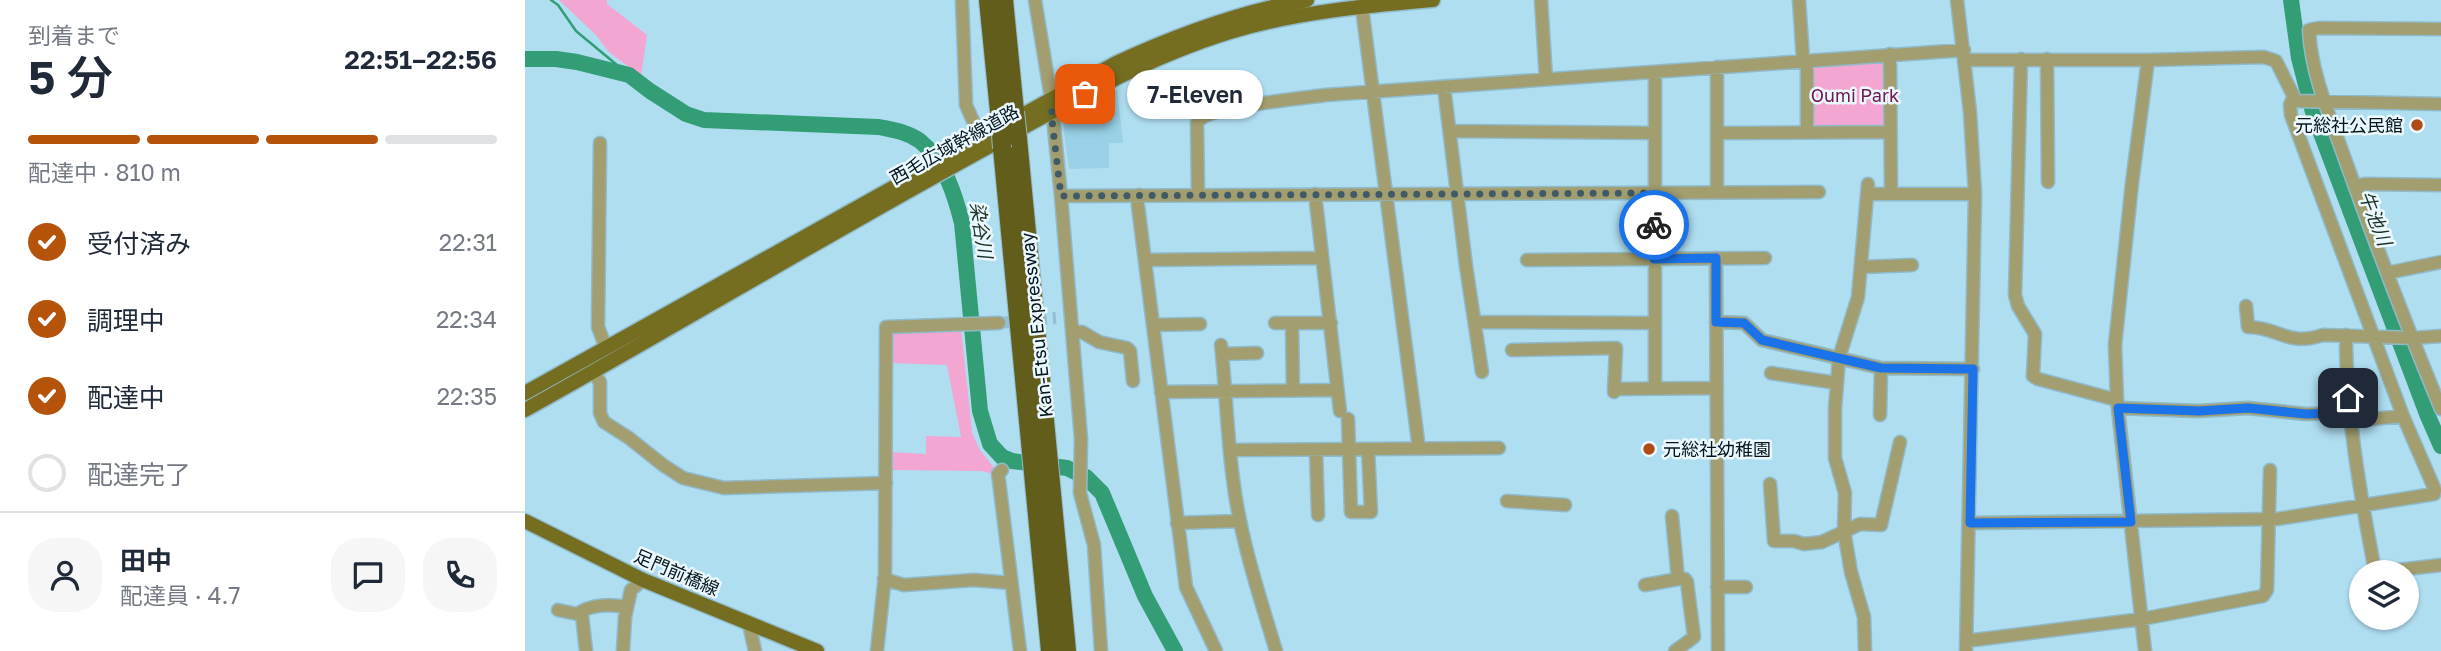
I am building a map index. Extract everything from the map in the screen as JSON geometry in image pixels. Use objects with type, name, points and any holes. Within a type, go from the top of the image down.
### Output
[{"type":"highway","name":"Kan-Etsu Expressway","points":[[988,0],[1007,116],[1042,483],[1067,651]]},
{"type":"highway","name":"Kan-Etsu Expressway","points":[[1004,0],[1007,116]]},
{"type":"highway","name":"Kan-Etsu Expressway","points":[[1042,483],[1050,651]]},
{"type":"main road","name":"西毛広域幹線道路","points":[[525,393],[953,160],[1051,105],[1116,63],[1228,19],[1307,0]]},
{"type":"main road","name":"西毛広域幹線道路","points":[[953,160],[981,139],[1051,105],[1199,42],[1261,24],[1362,3],[1433,0]]},
{"type":"main road","name":"西毛広域幹線道路","points":[[525,410],[929,173]]},
{"type":"main road","name":"足門前橋線","points":[[525,520],[643,580],[817,651]]},
{"type":"street","points":[[962,0],[966,105],[981,139]]},
{"type":"street","points":[[1541,0],[1546,79]]},
{"type":"street","points":[[1799,0],[1805,60],[1807,132]]},
{"type":"street","points":[[1957,0],[1975,194],[1966,646],[2142,618],[2266,594],[2270,470]]},
{"type":"street","points":[[1040,1],[1071,317],[1081,439],[1080,488],[1094,545],[1101,651]]},
{"type":"street","points":[[1362,3],[1419,449]]},
{"type":"street","points":[[2441,29],[2309,30],[2323,103],[2386,273],[2441,409]]},
{"type":"street","points":[[1890,54],[1891,193]]},
{"type":"street","points":[[1198,195],[1197,123],[1201,117],[1226,109],[1374,91],[1890,54],[2021,59],[2264,57],[2276,61],[2296,100]]},
{"type":"street","points":[[2021,59],[2015,295],[2018,306],[2035,334],[2033,376],[2118,404],[2199,411],[2248,408],[2350,417],[2403,416]]},
{"type":"street","points":[[2047,59],[2048,182]]},
{"type":"street","points":[[2145,651],[2118,404],[2115,324],[2148,60]]},
{"type":"street","points":[[1717,67],[1717,193]]},
{"type":"street","points":[[1655,72],[1655,388]]},
{"type":"street","points":[[1444,87],[1482,373]]},
{"type":"street","points":[[1970,523],[2269,519],[2432,496],[2435,492],[2372,335],[2291,115],[2290,105],[2296,100],[2323,103],[2441,104]]},
{"type":"street","points":[[1450,131],[1654,133]]},
{"type":"street","points":[[1719,133],[1890,132]]},
{"type":"street","points":[[600,143],[598,327],[606,348]]},
{"type":"street","points":[[2355,186],[2441,185]]},
{"type":"street","points":[[1865,651],[1864,617],[1843,531],[1845,493],[1835,457],[1839,358],[1856,304],[1862,267],[1868,189],[1891,193],[1975,194]]},
{"type":"street","points":[[1061,196],[1819,192]]},
{"type":"street","points":[[1315,194],[1338,390],[1348,450],[1351,512],[1371,512],[1369,449]]},
{"type":"street","points":[[1139,195],[1137,198],[1186,587],[1216,651]]},
{"type":"street","points":[[1145,260],[1322,258]]},
{"type":"street","points":[[1716,258],[1718,651]]},
{"type":"street","points":[[1527,260],[1765,258]]},
{"type":"street","points":[[2386,273],[2441,262]]},
{"type":"street","points":[[1862,267],[1912,265]]},
{"type":"street","points":[[2246,306],[2248,327],[2262,328],[2290,339],[2346,335],[2414,338],[2441,336]]},
{"type":"street","points":[[1056,318],[1071,317]]},
{"type":"street","points":[[1475,322],[1655,323]]},
{"type":"street","points":[[1716,322],[1744,323],[1762,340],[1881,368],[1973,369]]},
{"type":"street","points":[[877,651],[884,579],[886,327],[999,323]]},
{"type":"street","points":[[1275,323],[1331,323]]},
{"type":"street","points":[[1292,323],[1293,390]]},
{"type":"street","points":[[1153,325],[1200,324]]},
{"type":"street","points":[[1072,332],[1083,332],[1099,342],[1127,348],[1130,351],[1133,381]]},
{"type":"street","points":[[2346,335],[2346,384],[2350,417],[2375,571],[2441,565]]},
{"type":"street","points":[[1513,349],[1616,348],[1613,391],[1717,388]]},
{"type":"street","points":[[1257,353],[1222,349],[1233,480],[1240,521],[1252,573],[1276,651]]},
{"type":"street","points":[[1880,415],[1881,368]]},
{"type":"street","points":[[593,372],[600,382],[600,413],[604,422],[683,478],[724,488],[886,483]]},
{"type":"street","points":[[1771,373],[1837,383]]},
{"type":"street","points":[[1161,391],[1338,390]]},
{"type":"street","points":[[1770,484],[1774,541],[1814,543],[1860,524],[1881,525],[1900,442]]},
{"type":"street","points":[[1231,450],[1499,449]]},
{"type":"street","points":[[1316,450],[1318,515]]},
{"type":"street","points":[[1002,470],[999,481],[1020,651]]},
{"type":"street","points":[[1507,501],[1565,505]]},
{"type":"street","points":[[1672,516],[1678,579]]},
{"type":"street","points":[[1177,523],[1240,521]]},
{"type":"street","points":[[884,579],[904,585],[974,580],[1011,583]]},
{"type":"street","points":[[1645,584],[1678,579],[1685,579],[1687,582],[1694,636],[1675,651]]},
{"type":"street","points":[[623,651],[626,607],[631,590],[643,580]]},
{"type":"street","points":[[1717,587],[1747,587]]},
{"type":"street","points":[[578,614],[600,606],[626,607]]},
{"type":"street","points":[[558,610],[578,614],[583,618],[586,651]]},
{"type":"street","points":[[749,624],[755,651]]},
{"type":"shaded area","points":[[1117,90],[1123,143],[1109,143],[1109,168],[1069,169],[1063,124],[1071,114]]},
{"type":"green space","points":[[559,0],[607,0],[607,4],[647,35],[641,76],[609,52],[595,34]]},
{"type":"green space","name":"Oumi Park","points":[[1882,60],[1887,64],[1887,124],[1884,127],[1814,126],[1811,122],[1810,70],[1813,65]]},
{"type":"green space","points":[[961,329],[972,432],[979,449],[996,470],[992,474],[982,471],[893,470],[889,466],[889,452],[926,454],[926,436],[961,437],[947,365],[889,363],[890,334],[894,330]]},
{"type":"waterway","points":[[551,0],[558,5],[576,31],[629,75]]},
{"type":"waterway","name":"牛池川","points":[[2291,0],[2299,58],[2313,112],[2441,446]]},
{"type":"waterway","name":"染谷川","points":[[525,59],[577,62],[629,75],[686,114],[704,120],[879,127],[905,133],[920,141],[942,168],[962,223],[980,411],[990,444],[1002,457],[1012,461],[1067,468],[1086,477],[1102,493],[1145,596],[1175,651]]},
{"type":"tunnel","points":[[999,323],[1056,318]]},
{"type":"way so far","points":[[1085,94],[1051,112],[1061,196],[1654,193],[1654,225]]},
{"type":"place","name":"7-Eleven","points":[[1085,94]]},
{"type":"place","name":"元総社公民館","points":[[2417,125]]},
{"type":"place","name":"元総社幼稚園","points":[[1649,449]]},
{"type":"route","points":[[1654,225],[1654,259],[1716,258],[1716,322],[1744,323],[1762,340],[1881,368],[1973,369],[1970,523],[2131,522],[2118,408],[2199,411],[2248,408],[2306,414],[2350,413],[2348,398]]}]
